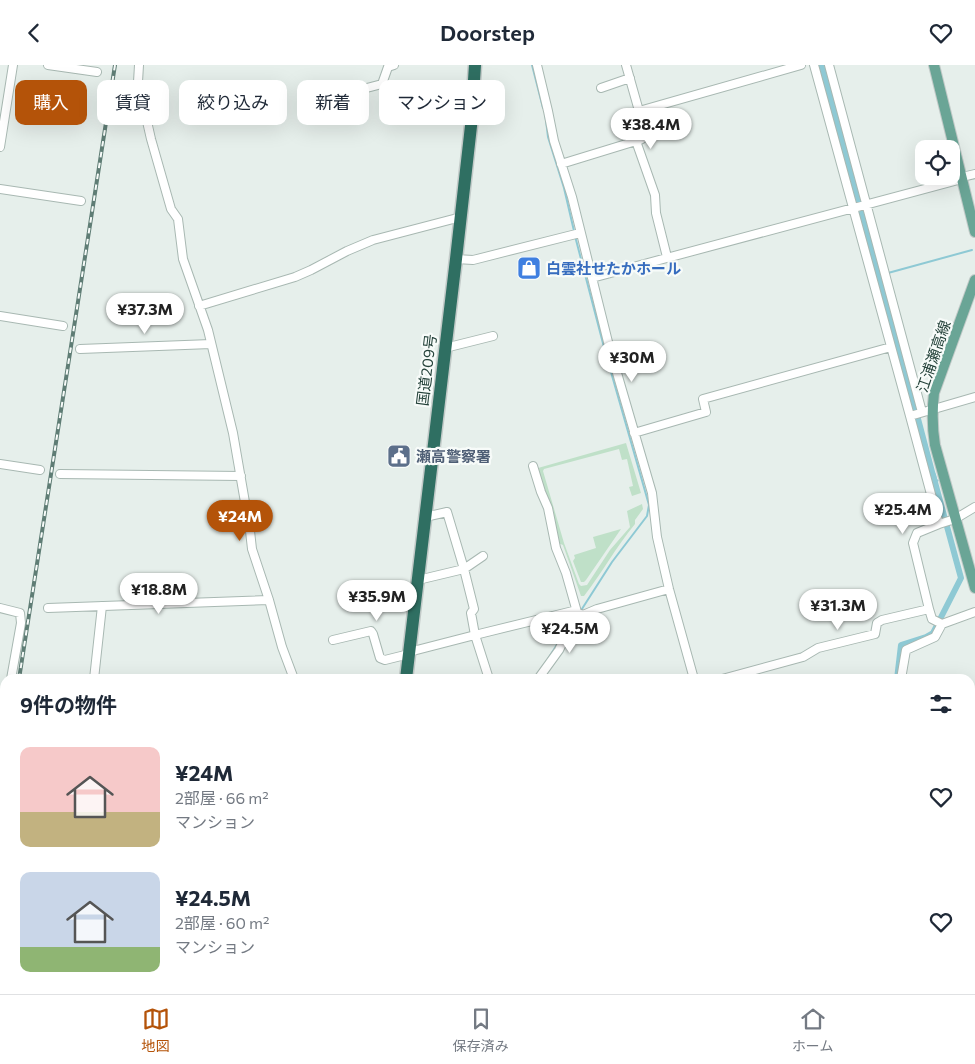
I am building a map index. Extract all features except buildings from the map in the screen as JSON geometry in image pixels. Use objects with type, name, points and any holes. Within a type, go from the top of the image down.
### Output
[{"type":"highway","name":"国道209号","points":[[407,674],[461,217],[471,125],[475,65]]},
{"type":"main road","points":[[934,65],[975,232]]},
{"type":"main road","name":"江浦瀬高線","points":[[975,280],[934,393],[925,411],[932,427],[935,445],[975,588]]},
{"type":"street","points":[[0,147],[13,65]]},
{"type":"street","points":[[48,65],[75,67],[97,72]]},
{"type":"street","points":[[139,65],[138,82],[151,139],[170,209],[178,219],[183,259],[211,344],[233,433],[252,549],[292,674]]},
{"type":"street","points":[[369,87],[382,84],[388,67],[394,65]]},
{"type":"street","points":[[537,65],[554,141],[608,342],[652,493],[658,537],[669,589],[693,674]]},
{"type":"street","points":[[626,65],[639,111],[639,139],[654,195],[656,213],[667,257]]},
{"type":"street","points":[[639,111],[801,65]]},
{"type":"street","points":[[814,65],[925,411]]},
{"type":"street","points":[[829,65],[891,347],[939,523]]},
{"type":"street","points":[[601,88],[630,78]]},
{"type":"street","points":[[561,164],[677,129],[678,135]]},
{"type":"street","points":[[592,278],[975,174]]},
{"type":"street","points":[[0,189],[81,201]]},
{"type":"street","points":[[200,306],[294,277],[373,240],[461,217]]},
{"type":"street","points":[[456,259],[473,260],[580,233]]},
{"type":"street","points":[[0,316],[63,326]]},
{"type":"street","points":[[445,348],[493,336]]},
{"type":"street","points":[[80,349],[211,344]]},
{"type":"street","points":[[634,433],[706,412],[703,399],[891,347]]},
{"type":"street","points":[[911,415],[975,397]]},
{"type":"street","points":[[0,464],[40,470]]},
{"type":"street","points":[[533,465],[548,508],[556,548],[580,614],[559,650],[542,674]]},
{"type":"street","points":[[60,475],[241,476]]},
{"type":"street","points":[[975,507],[955,519],[939,523],[917,533],[913,543],[932,619],[939,623],[975,612]]},
{"type":"street","points":[[425,517],[447,512],[474,609],[471,613],[475,635],[488,674]]},
{"type":"street","points":[[418,580],[464,569],[482,557]]},
{"type":"street","points":[[334,640],[371,631],[380,658],[386,660],[475,635],[573,611],[580,614],[669,589]]},
{"type":"street","points":[[48,608],[269,600]]},
{"type":"street","points":[[95,674],[102,606]]},
{"type":"street","points":[[0,608],[20,613],[21,623],[12,674]]},
{"type":"street","points":[[740,674],[803,657],[818,648],[875,634],[877,623],[882,620],[929,609]]},
{"type":"street","points":[[902,674],[906,650],[935,637],[939,623]]},
{"type":"green space","points":[[626,443],[641,493],[632,496],[629,487],[633,486],[627,459],[622,460],[619,449],[544,469],[543,471],[564,543],[581,586],[587,585],[610,550],[630,527],[627,511],[642,504],[643,509],[635,520],[635,524],[591,587],[584,596],[581,596],[563,545],[558,543],[553,509],[538,468]]},
{"type":"green space","points":[[621,529],[586,580],[581,582],[573,561],[574,555],[596,548],[593,537]]},
{"type":"water","points":[[818,65],[826,65],[863,200],[861,201],[864,210],[866,210],[939,481],[931,484],[857,213],[860,211],[857,202],[854,202]]},
{"type":"waterway","points":[[532,65],[543,108]]},
{"type":"waterway","points":[[545,112],[548,137],[564,188],[574,231]]},
{"type":"waterway","points":[[575,236],[605,351],[649,505],[647,516],[612,562],[580,612]]},
{"type":"waterway","points":[[888,273],[972,250]]},
{"type":"waterway","points":[[898,674],[901,645],[933,633],[961,578],[933,475]]},
{"type":"waterway","points":[[546,662],[558,643]]},
{"type":"railway","points":[[20,674],[115,65]]},
{"type":"place","name":"白雲社せたかホール","points":[[529,268]]},
{"type":"place","name":"瀬高警察署","points":[[399,456]]}]
